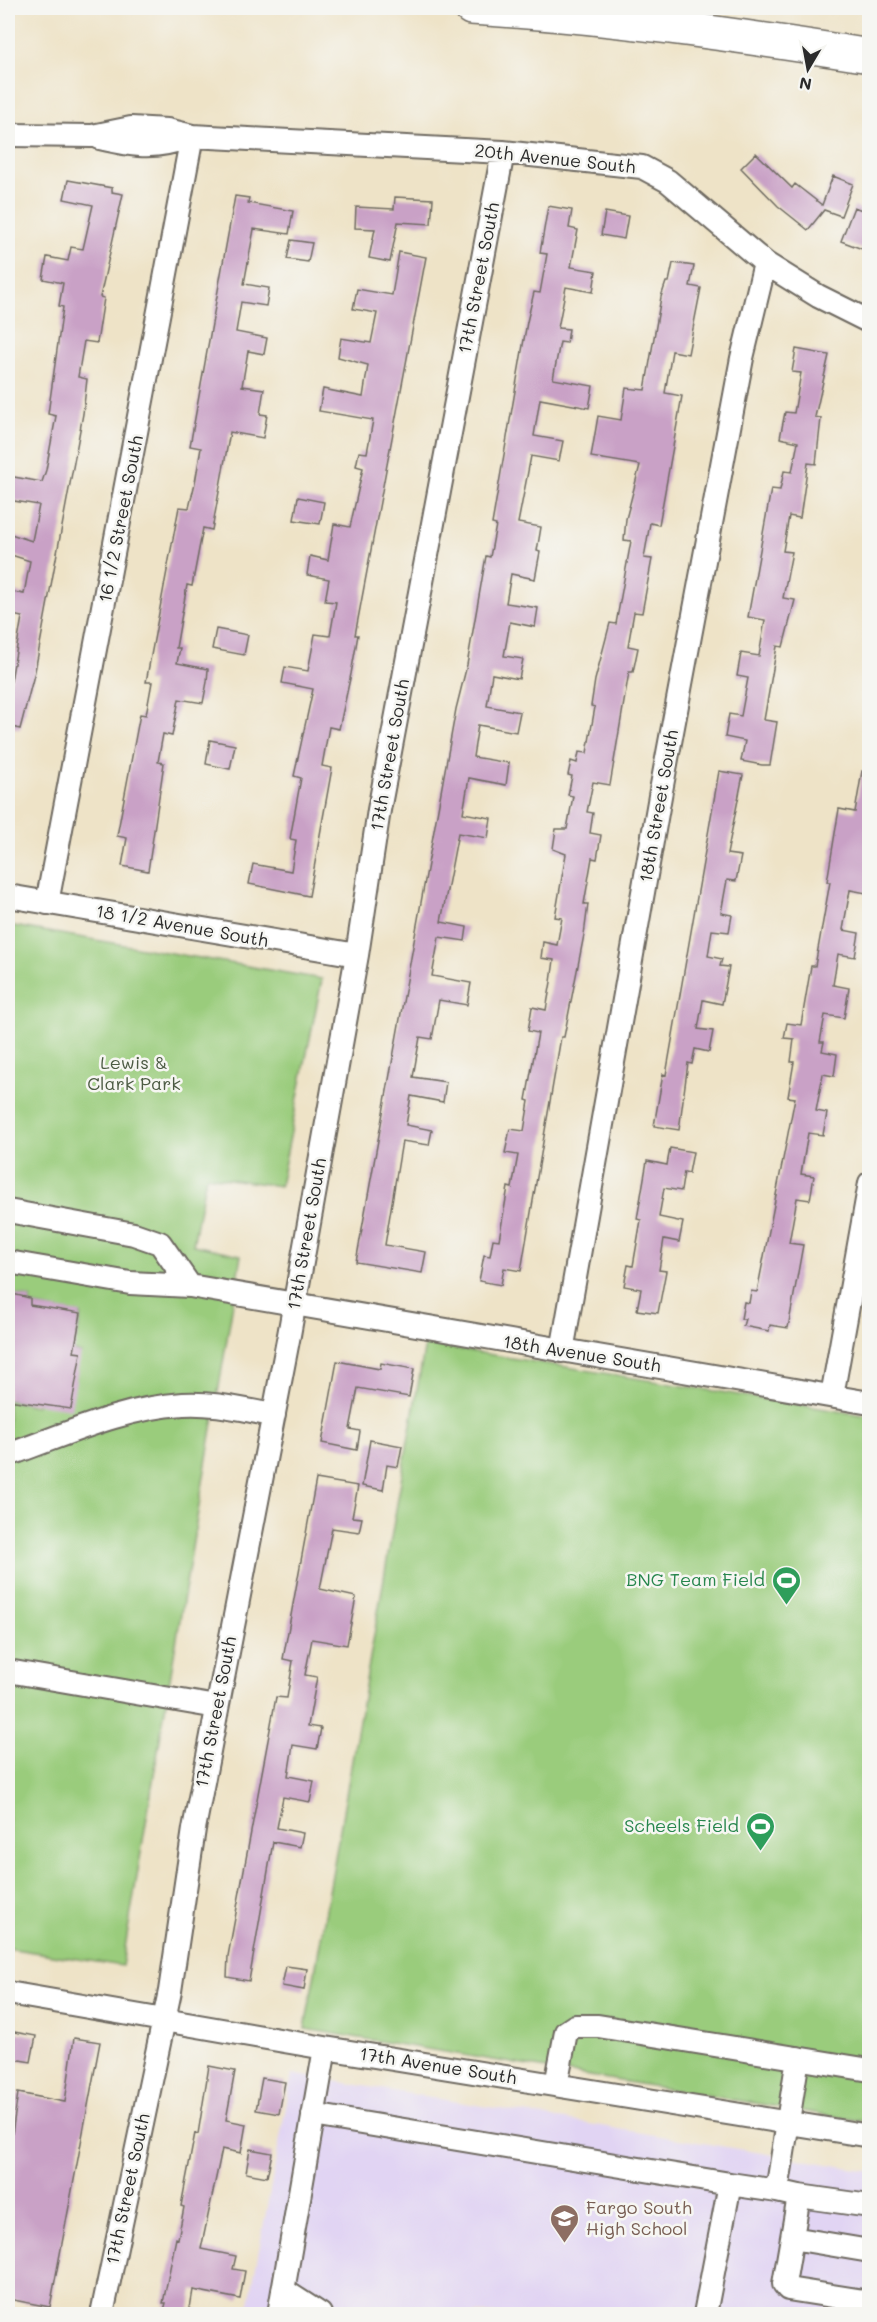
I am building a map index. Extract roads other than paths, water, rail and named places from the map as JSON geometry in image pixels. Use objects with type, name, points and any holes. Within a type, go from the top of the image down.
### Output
[{"type":"highway","points":[[471,8],[531,11],[776,41],[870,56]]},
{"type":"street","name":"20th Avenue South","points":[[8,135],[92,136],[126,144],[162,146],[192,136],[503,152],[642,167],[668,181],[765,264],[818,296],[870,322]]},
{"type":"street","name":"16 1/2 Street South","points":[[48,903],[192,136]]},
{"type":"street","name":"17th Street South","points":[[102,2314],[164,2020],[194,1829],[274,1415],[357,955],[379,810],[503,152]]},
{"type":"street","name":"18th Street South","points":[[562,1351],[660,796],[737,381],[765,264]]},
{"type":"street","name":"18 1/2 Avenue South","points":[[8,896],[357,955]]},
{"type":"street","points":[[832,1396],[870,1183]]},
{"type":"street","points":[[8,1211],[134,1234],[160,1244],[190,1286]]},
{"type":"street","name":"18th Avenue South","points":[[8,1262],[130,1282],[190,1286],[293,1306],[870,1403]]},
{"type":"street","points":[[8,1455],[115,1415],[183,1404],[213,1405],[274,1415]]},
{"type":"street","points":[[8,1671],[217,1707]]},
{"type":"street","name":"17th Avenue South","points":[[8,1993],[325,2048],[870,2136]]},
{"type":"street","points":[[556,2085],[566,2032],[575,2026],[598,2026],[870,2070]]},
{"type":"street","points":[[279,2314],[325,2048]]},
{"type":"street","points":[[798,2058],[788,2122],[788,2193],[792,2238],[784,2284],[788,2289],[870,2302]]},
{"type":"street","points":[[313,2115],[870,2206]]},
{"type":"street","points":[[705,2314],[729,2184]]},
{"type":"street","points":[[792,2238],[870,2252]]},
{"type":"street","points":[[283,2290],[320,2314]]},
{"type":"place","name":"BNG Team Field","points":[[786,1606]]},
{"type":"place","name":"Scheels Field","points":[[760,1852]]},
{"type":"place","name":"Fargo South High School","points":[[565,2244]]},
{"type":"park label","name":"Lewis & Clark Park","points":[[134,1073]]}]
